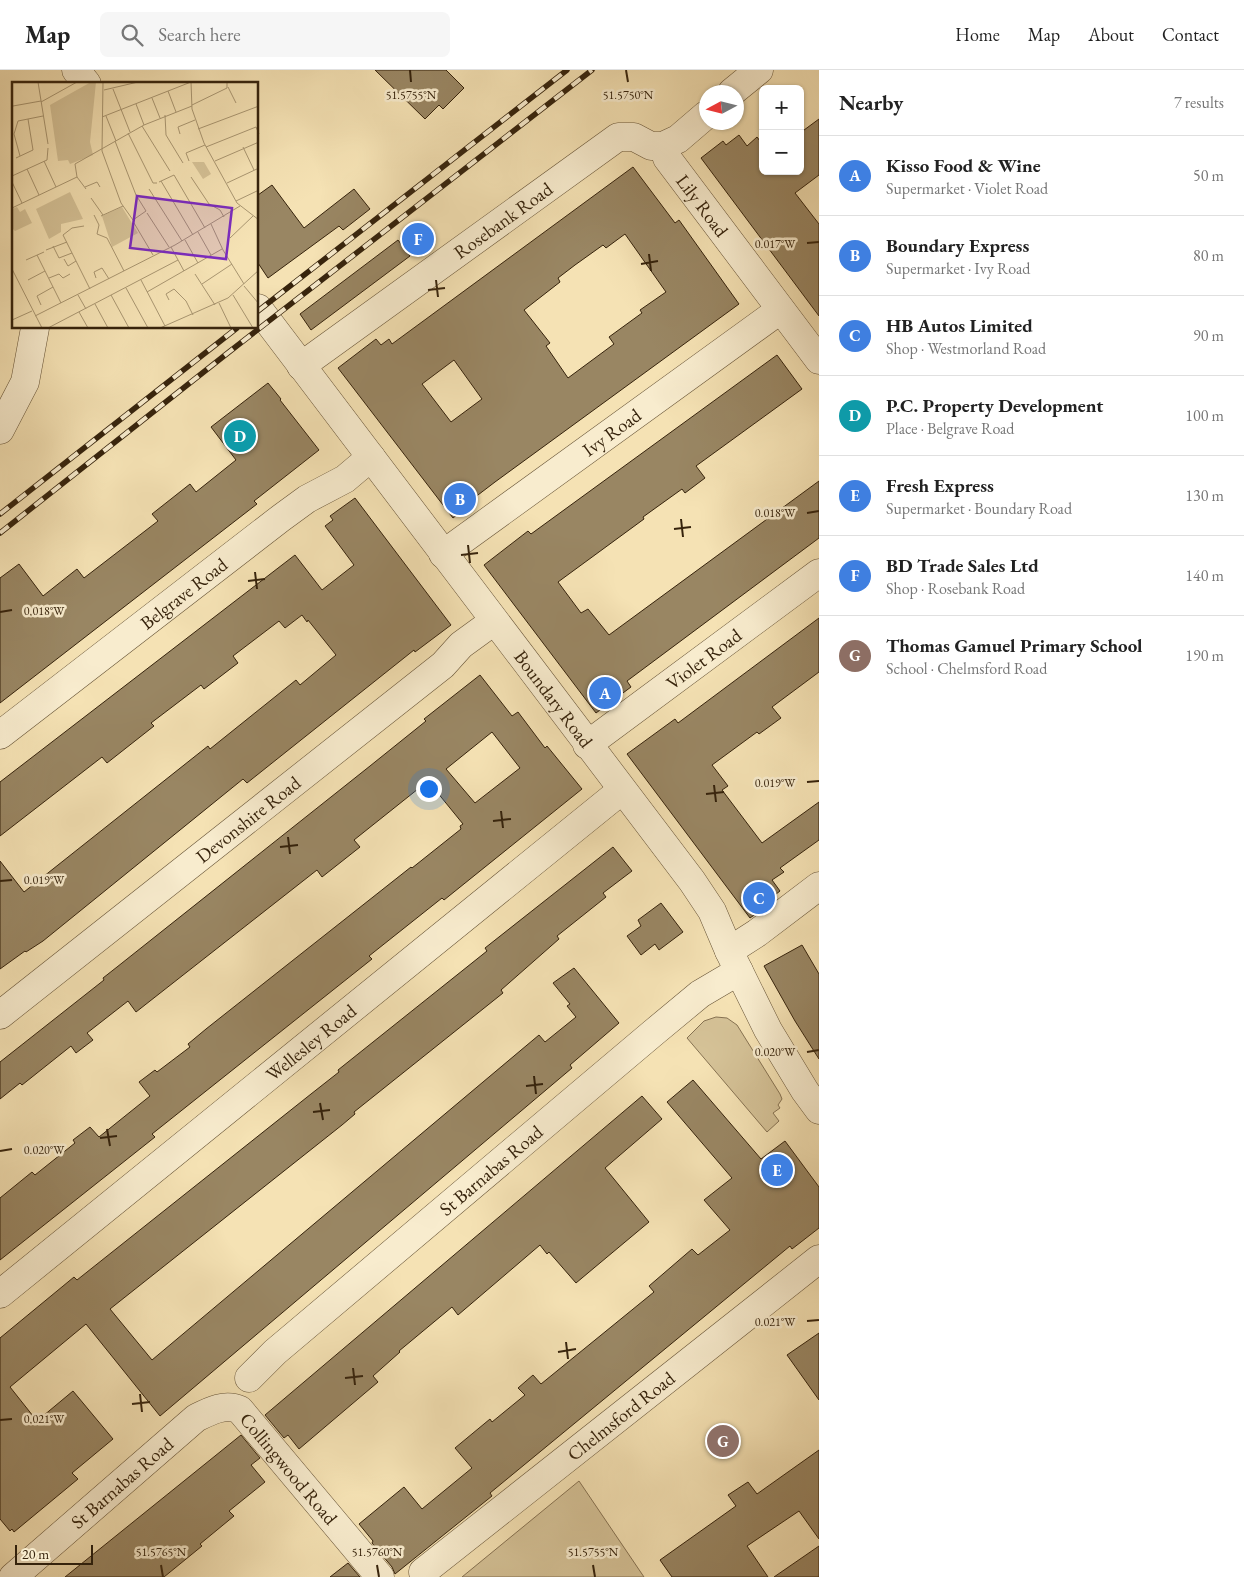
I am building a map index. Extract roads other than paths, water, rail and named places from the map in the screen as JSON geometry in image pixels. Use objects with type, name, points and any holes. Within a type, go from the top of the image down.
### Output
[{"type":"street","points":[[76,70],[85,82]]},
{"type":"street","points":[[741,85],[759,70]]},
{"type":"street","points":[[663,146],[678,139],[699,121]]},
{"type":"street","name":"Rosebank Road","points":[[302,366],[618,137],[634,137],[651,146],[663,146]]},
{"type":"street","name":"Lily Road","points":[[663,146],[667,158],[819,360]]},
{"type":"street","name":"Boundary Road","points":[[259,309],[692,881],[712,911],[768,1030],[805,1091],[819,1110]]},
{"type":"street","name":"Ivy Road","points":[[443,554],[780,310]]},
{"type":"street","points":[[0,430],[25,382],[35,329]]},
{"type":"street","name":"Belgrave Road","points":[[0,735],[281,518],[307,499],[345,479],[371,456]]},
{"type":"street","name":"Violet Road","points":[[588,745],[819,573]]},
{"type":"street","name":"Devonshire Road","points":[[0,1015],[435,671],[461,645],[494,621]]},
{"type":"street","name":"Wellesley Road","points":[[0,1294],[622,790]]},
{"type":"street","name":"St Barnabas Road","points":[[249,1378],[275,1352],[700,994],[734,961],[757,934],[819,886]]},
{"type":"street","name":"Chelmsford Road","points":[[423,1572],[819,1259]]},
{"type":"street","name":"St Barnabas Road","points":[[15,1576],[196,1418],[213,1409],[235,1408]]},
{"type":"street","name":"Collingwood Road","points":[[235,1408],[240,1410],[380,1577]]},
{"type":"railway","points":[[259,310],[567,70]]},
{"type":"railway","points":[[259,329],[592,70]]},
{"type":"railway","points":[[0,514],[236,329]]},
{"type":"railway","points":[[0,533],[259,329]]},
{"type":"place","name":"BD Trade Sales Ltd","points":[[418,239]]},
{"type":"place","name":"P.C. Property Development","points":[[240,436]]},
{"type":"place","name":"Boundary Express","points":[[460,499]]},
{"type":"place","name":"Kisso Food & Wine","points":[[605,693]]},
{"type":"place","name":"HB Autos Limited","points":[[759,898]]},
{"type":"place","name":"Fresh Express","points":[[777,1170]]},
{"type":"place","name":"Thomas Gamuel Primary School","points":[[723,1441]]}]
